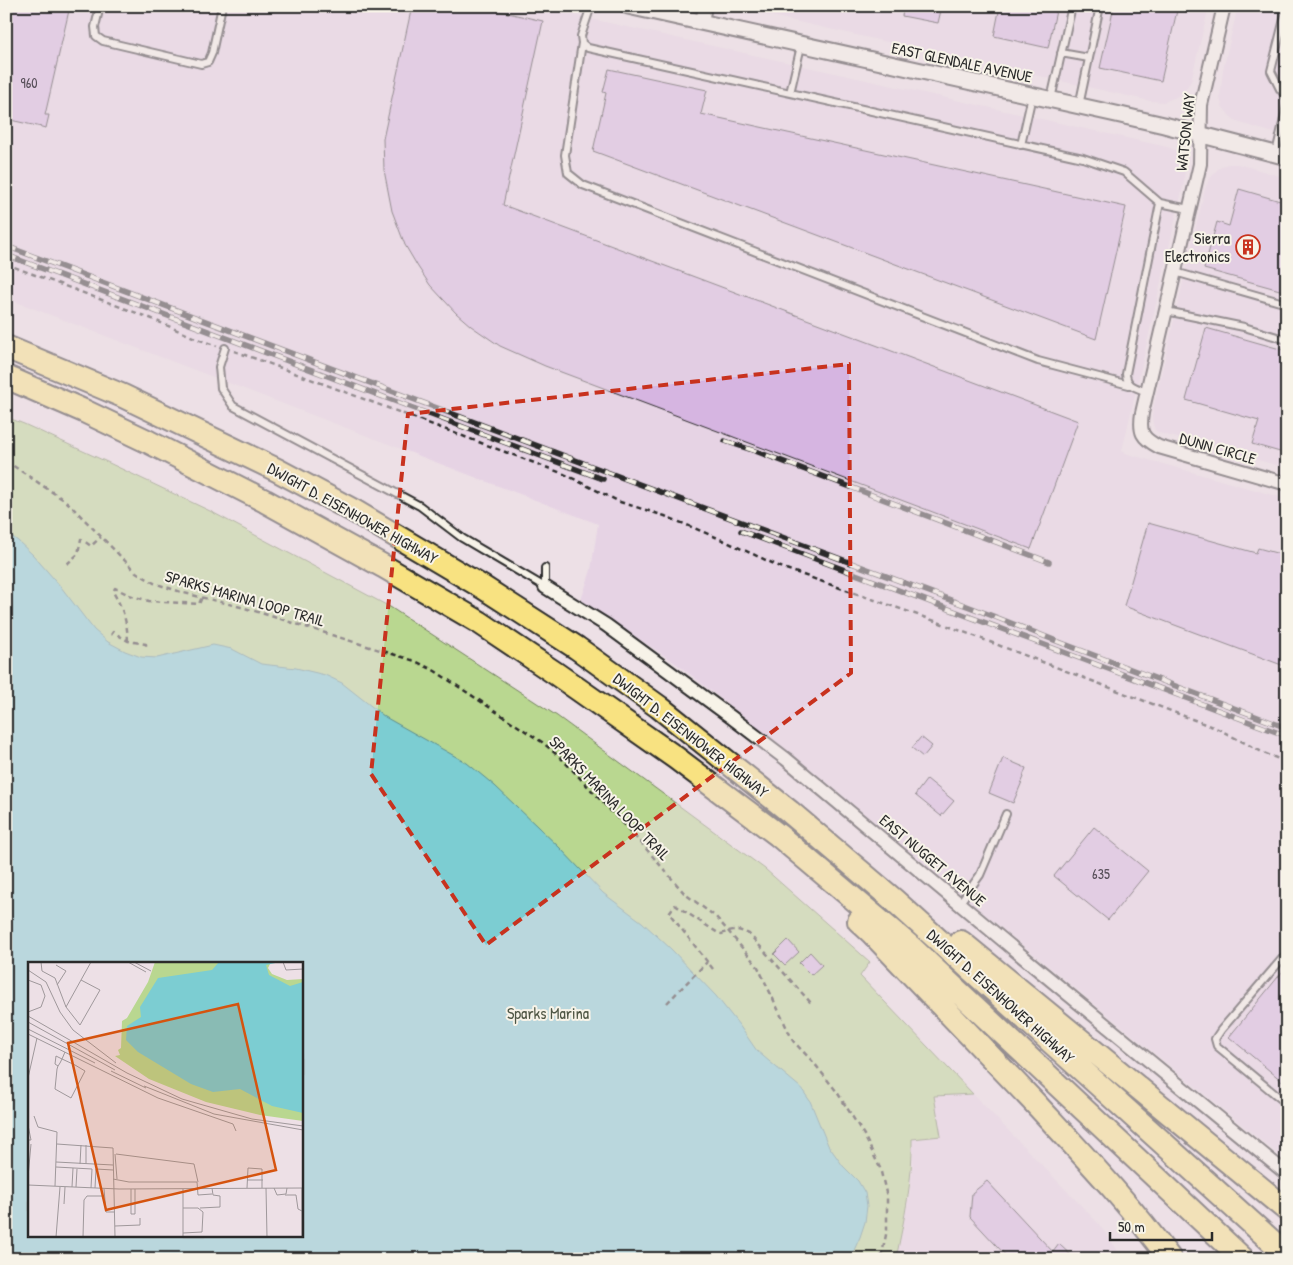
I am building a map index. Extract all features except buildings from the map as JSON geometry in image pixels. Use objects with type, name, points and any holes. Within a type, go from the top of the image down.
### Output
[{"type":"highway","name":"DWIGHT D. EISENHOWER HIGHWAY","points":[[6,346],[123,396],[277,470],[354,511],[484,588],[577,648],[659,707],[790,812],[895,901],[1287,1255]]},
{"type":"highway","name":"DWIGHT D. EISENHOWER HIGHWAY","points":[[6,377],[158,446],[265,501],[383,566],[486,627],[676,758],[778,835],[913,949],[1243,1259]]},
{"type":"highway","points":[[659,707],[725,747],[816,820],[1287,1210]]},
{"type":"highway","points":[[676,758],[709,797],[834,898],[872,932],[1112,1186],[1170,1259]]},
{"type":"street","name":"EAST GLENDALE AVENUE","points":[[628,6],[1051,99],[1200,134],[1281,156]]},
{"type":"street","points":[[702,22],[705,6]]},
{"type":"street","name":"WATSON WAY","points":[[1144,437],[1140,425],[1142,413],[1200,164],[1201,106],[1224,6]]},
{"type":"street","name":"DUNN CIRCLE","points":[[1144,437],[1171,452],[1287,484]]},
{"type":"street","name":"EAST NUGGET AVENUE","points":[[545,587],[606,625],[786,759],[1048,978],[1287,1174]]},
{"type":"lane","points":[[100,6],[95,27],[96,36],[103,41],[201,64],[208,62],[212,54],[222,6]]},
{"type":"lane","points":[[591,6],[581,36],[582,43],[565,155],[568,173],[583,185],[1038,361],[1129,385],[1147,392]]},
{"type":"lane","points":[[1051,99],[1072,6]]},
{"type":"lane","points":[[1080,106],[1100,6]]},
{"type":"lane","points":[[1287,7],[1271,71],[1287,98]]},
{"type":"lane","points":[[582,43],[588,48],[1083,158],[1124,172],[1160,203],[1189,209]]},
{"type":"lane","points":[[790,93],[802,44]]},
{"type":"lane","points":[[1061,53],[1089,58]]},
{"type":"lane","points":[[1021,145],[1033,95]]},
{"type":"lane","points":[[1281,156],[1287,106]]},
{"type":"lane","points":[[1129,385],[1126,380],[1126,374],[1160,203]]},
{"type":"lane","points":[[1175,272],[1287,304]]},
{"type":"lane","points":[[1166,311],[1244,327],[1287,340]]},
{"type":"lane","points":[[225,348],[219,367],[221,388],[233,406],[420,506],[462,538],[545,587]]},
{"type":"lane","points":[[545,568],[545,587]]},
{"type":"lane","points":[[959,904],[980,875],[1006,814]]},
{"type":"lane","points":[[1287,953],[1221,1030],[1216,1039],[1217,1046],[1287,1104]]},
{"type":"path","points":[[6,264],[150,318],[200,340],[273,365],[564,474],[620,502],[665,516],[783,568],[935,621],[1052,665],[1218,729],[1266,754],[1287,762]]},
{"type":"path","name":"SPARKS MARINA LOOP TRAIL","points":[[6,461],[67,502],[136,572],[154,583],[184,593],[245,608],[415,661],[435,671],[542,742],[562,760],[642,844],[685,894],[716,918],[758,967],[793,1041],[814,1063],[837,1092],[864,1135],[880,1168],[887,1197],[887,1230],[881,1259]]},
{"type":"path","points":[[66,564],[78,554],[81,539],[91,546],[101,537]]},
{"type":"path","points":[[128,641],[123,609],[113,592],[115,588],[129,595],[149,601],[200,604],[202,597]]},
{"type":"path","points":[[111,636],[113,632],[128,641],[146,644],[146,648]]},
{"type":"path","points":[[713,969],[669,913],[675,905],[722,934],[737,929],[749,934],[811,1003]]},
{"type":"path","points":[[668,1003],[708,962]]},
{"type":"highlighted area","points":[[849,364],[851,673],[486,945],[371,774],[408,414]]},
{"type":"shaded area","points":[[6,6],[533,6],[1167,147],[1177,151],[1183,158],[1185,165],[1184,182],[1122,451],[1287,499],[1287,1162],[803,763],[678,665],[581,600],[591,570],[598,524],[6,298]]},
{"type":"shaded area","points":[[740,6],[1209,6],[1191,81],[1185,90],[1176,97],[1164,102],[1150,101],[754,12],[743,9]]},
{"type":"shaded area","points":[[1238,6],[1287,6],[1287,137],[1237,122],[1222,106],[1220,97],[1223,70]]},
{"type":"shaded area","points":[[1229,164],[1238,164],[1287,178],[1287,468],[1159,433],[1155,430],[1153,424],[1153,409],[1205,189],[1217,170]]},
{"type":"shaded area","points":[[973,1094],[1098,1223],[1124,1259],[896,1259],[909,1195],[913,1159],[912,1139],[934,1096]]},
{"type":"green space","name":"Sparks Marina","points":[[6,417],[210,511],[390,607],[557,716],[765,869],[870,962],[860,976],[973,1094],[934,1096],[941,1136],[912,1139],[905,1214],[896,1259],[6,1259]]},
{"type":"water","name":"Sparks Marina","points":[[6,532],[33,555],[61,587],[94,630],[108,642],[125,651],[141,657],[157,658],[213,645],[232,649],[261,664],[296,668],[325,675],[342,683],[385,717],[467,763],[495,786],[560,848],[603,893],[642,922],[671,949],[716,996],[757,1051],[801,1088],[810,1101],[828,1145],[843,1166],[858,1181],[865,1193],[867,1206],[865,1222],[850,1259],[6,1259]]},
{"type":"railway","points":[[6,246],[975,609],[1287,728]]},
{"type":"railway","points":[[6,255],[603,479]]},
{"type":"railway","points":[[725,441],[1049,562]]},
{"type":"railway","points":[[741,531],[1287,736]]},
{"type":"place","name":"Sierra Electronics","points":[[1248,247]]}]
